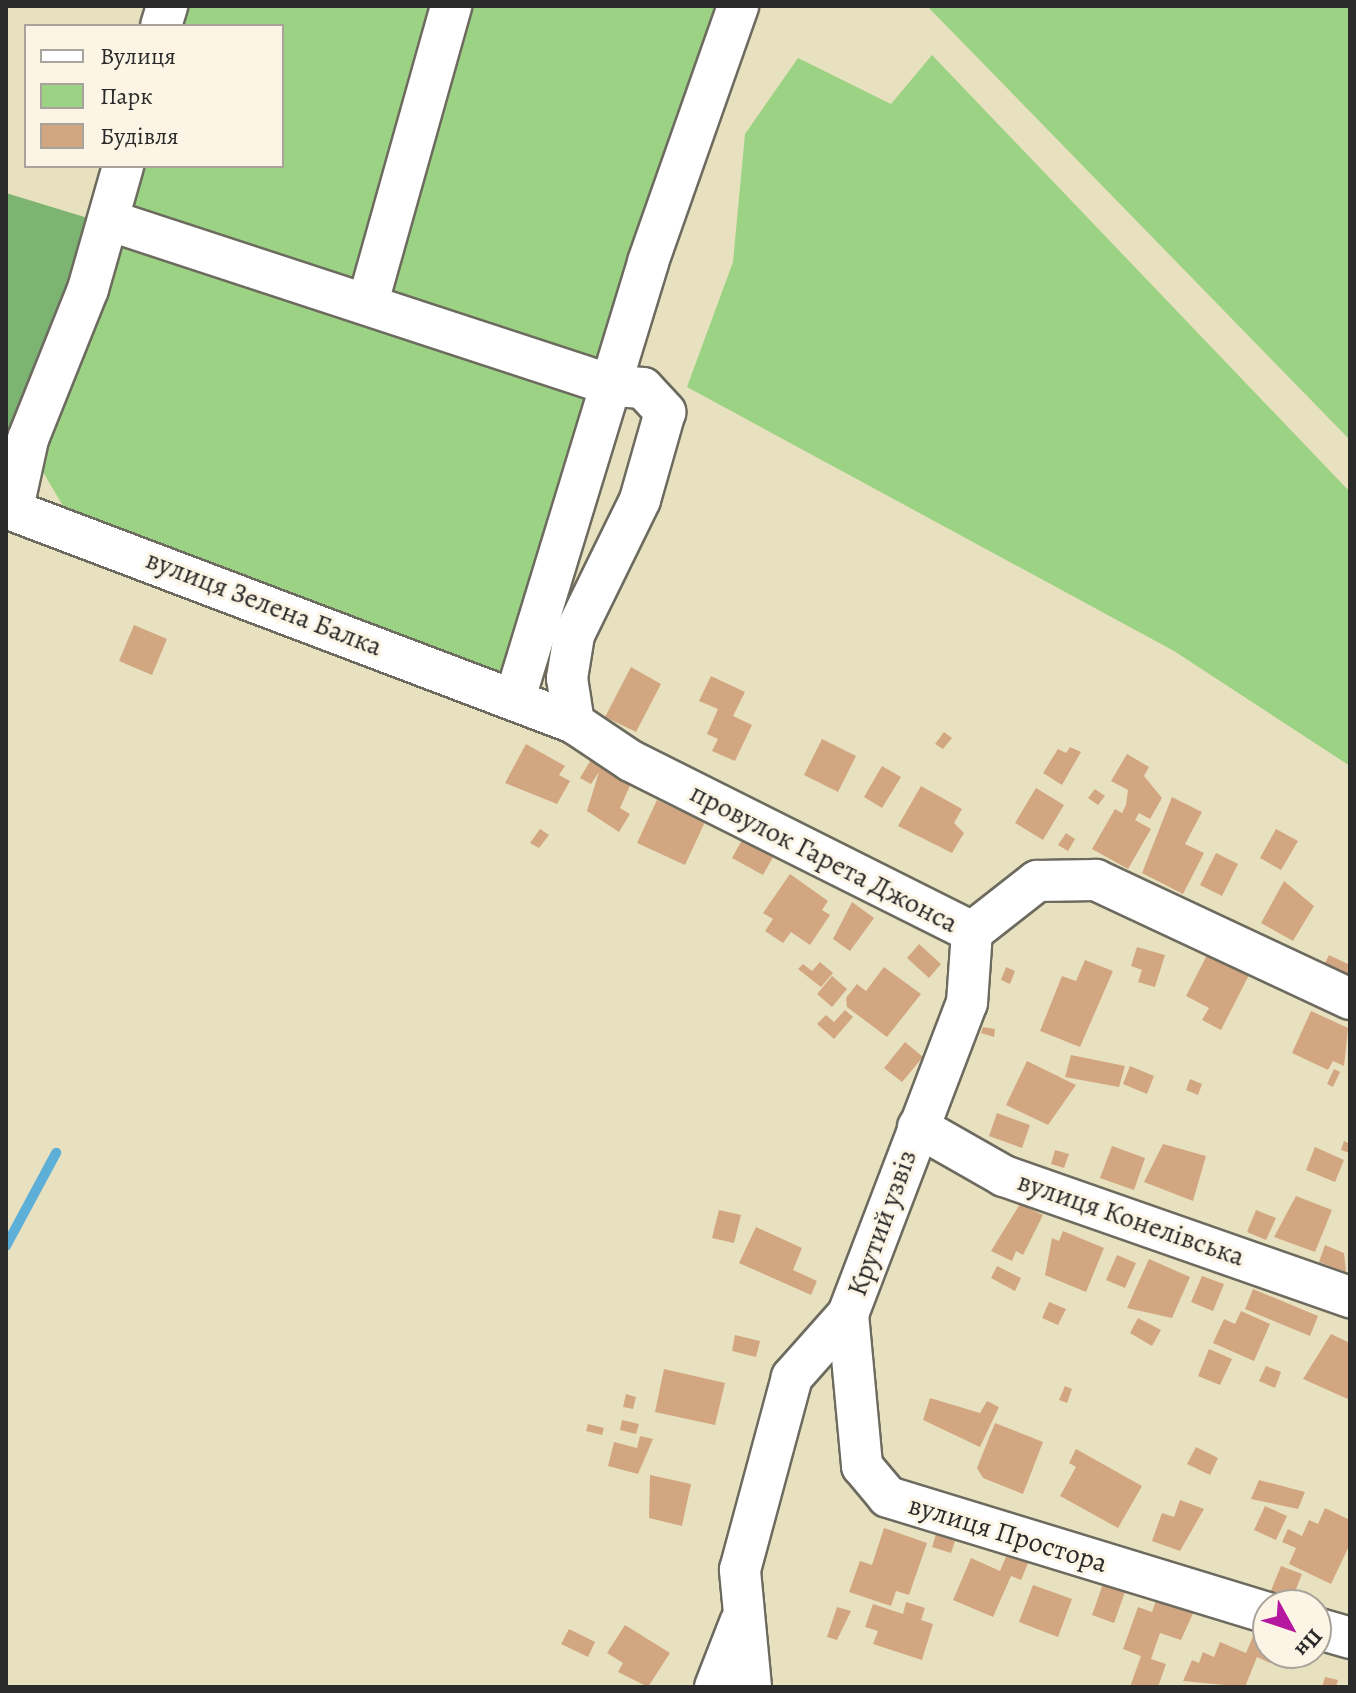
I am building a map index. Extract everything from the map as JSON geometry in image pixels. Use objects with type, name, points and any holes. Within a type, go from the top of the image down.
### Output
[{"type":"street","points":[[368,302],[451,6]]},
{"type":"street","points":[[515,698],[614,386],[648,262],[738,6]]},
{"type":"street","name":"вулиця Зелена Балка","points":[[122,168],[108,220],[28,439],[10,508],[515,698]]},
{"type":"street","points":[[108,220],[368,302],[614,386],[643,388],[665,412],[640,500],[574,635],[567,678],[574,723]]},
{"type":"street","name":"провулок Гарета Джонса","points":[[515,698],[574,723],[631,761],[972,932],[1037,881],[1096,880],[1350,999]]},
{"type":"street","name":"Крутий узвіз","points":[[751,1687],[740,1570],[792,1377],[848,1314],[967,1003],[972,932]]},
{"type":"street","name":"вулиця Конелівська","points":[[918,1127],[1004,1176],[1350,1297]]},
{"type":"street","name":"вулиця Простора","points":[[848,1314],[862,1466],[888,1497],[1252,1608]]},
{"type":"street","points":[[715,1687],[744,1611]]},
{"type":"green space","points":[[178,6],[727,6],[510,682],[69,516],[40,467],[132,168],[284,168],[284,24],[172,24]]},
{"type":"green space","points":[[927,6],[1350,6],[1350,440]]},
{"type":"green space","points":[[932,55],[1350,492],[1350,766],[1174,651],[687,387],[733,262],[745,134],[798,58],[891,104]]},
{"type":"green space","points":[[6,193],[91,219],[6,475]]},
{"type":"building","points":[[134,625],[167,639],[152,675],[119,661]]},
{"type":"building","points":[[631,667],[661,684],[636,732],[605,717]]},
{"type":"building","points":[[711,676],[745,692],[733,716],[752,725],[735,761],[712,751],[718,739],[707,734],[718,709],[699,701]]},
{"type":"building","points":[[944,732],[952,738],[943,749],[935,744]]},
{"type":"building","points":[[822,739],[856,756],[838,792],[804,775]]},
{"type":"building","points":[[526,744],[565,766],[559,775],[570,781],[557,804],[505,783]]},
{"type":"building","points":[[1070,747],[1081,752],[1062,785],[1043,773],[1058,749],[1066,753]]},
{"type":"building","points":[[1127,754],[1149,767],[1144,776],[1162,798],[1150,819],[1139,813],[1135,820],[1151,829],[1128,869],[1092,849],[1115,809],[1122,813],[1126,805],[1128,790],[1111,781]]},
{"type":"building","points":[[592,758],[633,779],[620,808],[630,814],[619,832],[587,811],[599,772],[591,784],[580,778]]},
{"type":"building","points":[[882,766],[901,777],[882,808],[864,797]]},
{"type":"building","points":[[921,786],[962,809],[954,823],[964,833],[952,853],[898,826]]},
{"type":"building","points":[[1036,788],[1064,805],[1043,840],[1015,823]]},
{"type":"building","points":[[1095,789],[1105,796],[1098,805],[1088,798]]},
{"type":"building","points":[[1172,797],[1202,812],[1185,844],[1204,853],[1183,894],[1142,873]]},
{"type":"building","points":[[657,800],[705,822],[685,865],[637,843]]},
{"type":"building","points":[[540,829],[549,835],[539,848],[530,843]]},
{"type":"building","points":[[1276,829],[1298,841],[1281,870],[1260,858]]},
{"type":"building","points":[[1066,833],[1075,839],[1068,851],[1058,845]]},
{"type":"building","points":[[742,840],[773,857],[763,875],[732,858]]},
{"type":"building","points":[[1216,853],[1238,864],[1222,896],[1200,885]]},
{"type":"building","points":[[790,874],[828,901],[822,910],[830,915],[810,945],[791,932],[783,943],[765,931],[773,919],[763,913]]},
{"type":"building","points":[[1284,881],[1314,906],[1293,941],[1261,923]]},
{"type":"building","points":[[852,902],[874,918],[850,951],[833,939]]},
{"type":"building","points":[[919,944],[941,964],[929,978],[907,958]]},
{"type":"building","points":[[1137,947],[1165,955],[1155,987],[1138,982],[1142,970],[1131,966]]},
{"type":"building","points":[[1208,953],[1249,975],[1221,1030],[1202,1020],[1209,1008],[1186,996]]},
{"type":"building","points":[[1329,955],[1350,965],[1350,978],[1320,973]]},
{"type":"building","points":[[1085,960],[1113,971],[1080,1047],[1040,1031],[1062,976],[1076,981]]},
{"type":"building","points":[[820,962],[833,973],[821,987],[798,969],[803,964],[812,971]]},
{"type":"building","points":[[884,967],[921,994],[887,1037],[847,1007],[846,998],[857,984],[866,991]]},
{"type":"building","points":[[1006,967],[1015,971],[1010,984],[1001,980]]},
{"type":"building","points":[[832,976],[847,989],[832,1007],[817,994]]},
{"type":"building","points":[[845,1010],[853,1017],[834,1039],[817,1024],[826,1015],[834,1022]]},
{"type":"building","points":[[1311,1011],[1348,1028],[1344,1066],[1333,1061],[1328,1070],[1292,1053]]},
{"type":"building","points":[[983,1027],[995,1029],[994,1037],[981,1033]]},
{"type":"building","points":[[905,1042],[923,1057],[902,1082],[884,1068]]},
{"type":"building","points":[[1071,1055],[1125,1066],[1119,1087],[1065,1077]]},
{"type":"building","points":[[1027,1061],[1076,1085],[1048,1125],[1006,1105]]},
{"type":"building","points":[[1130,1066],[1154,1076],[1147,1094],[1123,1084]]},
{"type":"building","points":[[1334,1069],[1340,1072],[1333,1087],[1327,1084]]},
{"type":"building","points":[[1190,1079],[1202,1084],[1198,1095],[1186,1090]]},
{"type":"building","points":[[997,1113],[1030,1125],[1022,1148],[989,1136]]},
{"type":"building","points":[[1344,1141],[1350,1144],[1350,1153],[1341,1150]]},
{"type":"building","points":[[1163,1144],[1206,1156],[1193,1201],[1144,1182]]},
{"type":"building","points":[[1112,1146],[1145,1158],[1134,1190],[1100,1178]]},
{"type":"building","points":[[1315,1147],[1344,1160],[1335,1182],[1306,1170]]},
{"type":"building","points":[[1055,1150],[1069,1154],[1064,1168],[1051,1164]]},
{"type":"building","points":[[1296,1196],[1332,1210],[1315,1252],[1274,1237]]},
{"type":"building","points":[[1020,1204],[1043,1215],[1023,1255],[1016,1251],[1012,1261],[991,1251]]},
{"type":"building","points":[[719,1210],[741,1215],[734,1243],[712,1238]]},
{"type":"building","points":[[1256,1210],[1276,1218],[1266,1240],[1247,1232]]},
{"type":"building","points":[[756,1227],[802,1248],[793,1270],[817,1281],[811,1295],[739,1263]]},
{"type":"building","points":[[1063,1231],[1104,1248],[1086,1292],[1045,1275],[1052,1238],[1059,1241]]},
{"type":"building","points":[[1325,1245],[1344,1253],[1346,1272],[1319,1262]]},
{"type":"building","points":[[1117,1255],[1136,1263],[1125,1288],[1106,1280]]},
{"type":"building","points":[[1149,1259],[1190,1277],[1172,1318],[1127,1308]]},
{"type":"building","points":[[997,1266],[1021,1278],[1015,1291],[991,1278]]},
{"type":"building","points":[[1202,1276],[1224,1284],[1213,1311],[1191,1302]]},
{"type":"building","points":[[1253,1289],[1318,1316],[1310,1336],[1245,1309]]},
{"type":"building","points":[[1049,1302],[1066,1309],[1058,1325],[1042,1318]]},
{"type":"building","points":[[1241,1311],[1270,1324],[1254,1361],[1213,1343],[1224,1319],[1235,1324]]},
{"type":"building","points":[[1138,1318],[1161,1330],[1152,1346],[1130,1333]]},
{"type":"building","points":[[1331,1334],[1350,1343],[1350,1400],[1303,1379]]},
{"type":"building","points":[[735,1335],[760,1341],[756,1357],[732,1351]]},
{"type":"building","points":[[1209,1349],[1232,1359],[1220,1385],[1198,1376]]},
{"type":"building","points":[[1266,1366],[1281,1372],[1275,1388],[1259,1381]]},
{"type":"building","points":[[664,1369],[725,1383],[715,1425],[655,1412]]},
{"type":"building","points":[[1065,1386],[1072,1389],[1067,1403],[1059,1400]]},
{"type":"building","points":[[626,1394],[636,1397],[633,1409],[623,1407]]},
{"type":"building","points":[[930,1398],[980,1413],[987,1401],[999,1407],[980,1447],[923,1420]]},
{"type":"building","points":[[622,1420],[639,1424],[636,1434],[620,1430]]},
{"type":"building","points":[[995,1423],[1043,1442],[1023,1494],[983,1478],[977,1468]]},
{"type":"building","points":[[588,1424],[604,1428],[602,1435],[586,1431]]},
{"type":"building","points":[[640,1436],[653,1439],[638,1474],[608,1466],[614,1442],[637,1448]]},
{"type":"building","points":[[1196,1447],[1218,1458],[1210,1475],[1187,1464]]},
{"type":"building","points":[[1076,1449],[1142,1486],[1118,1528],[1060,1496],[1076,1467],[1069,1463]]},
{"type":"building","points":[[650,1475],[691,1484],[682,1526],[649,1518]]},
{"type":"building","points":[[1259,1480],[1305,1492],[1298,1509],[1251,1499]]},
{"type":"building","points":[[1180,1500],[1204,1509],[1180,1551],[1152,1541],[1162,1513],[1174,1517]]},
{"type":"building","points":[[1265,1506],[1287,1516],[1276,1540],[1254,1530]]},
{"type":"building","points":[[1325,1508],[1350,1520],[1350,1544],[1331,1584],[1289,1564],[1296,1548],[1282,1542],[1288,1529],[1302,1536],[1309,1520],[1318,1524]]},
{"type":"building","points":[[884,1528],[927,1543],[909,1595],[896,1591],[891,1606],[849,1592],[860,1561],[872,1565]]},
{"type":"building","points":[[936,1534],[955,1541],[951,1553],[932,1547]]},
{"type":"building","points":[[1008,1552],[1029,1561],[1021,1580],[1011,1576],[993,1617],[953,1600],[971,1558],[1000,1571]]},
{"type":"building","points":[[1281,1566],[1302,1574],[1296,1589],[1272,1589]]},
{"type":"building","points":[[1104,1581],[1126,1589],[1114,1623],[1092,1615]]},
{"type":"building","points":[[1033,1585],[1072,1599],[1058,1637],[1019,1622]]},
{"type":"building","points":[[1157,1598],[1195,1609],[1181,1640],[1160,1633],[1151,1659],[1166,1664],[1158,1687],[1130,1687],[1141,1656],[1123,1649],[1138,1607],[1152,1612]]},
{"type":"building","points":[[906,1602],[925,1608],[921,1620],[933,1624],[922,1660],[873,1644],[878,1631],[865,1627],[873,1604],[903,1614]]},
{"type":"building","points":[[837,1607],[851,1611],[837,1640],[827,1637]]},
{"type":"building","points":[[625,1625],[670,1653],[648,1687],[618,1672],[623,1663],[607,1653]]},
{"type":"building","points":[[569,1629],[595,1642],[588,1657],[561,1644]]},
{"type":"building","points":[[1252,1639],[1252,1669],[1245,1687],[1183,1681],[1192,1660],[1199,1663],[1203,1652],[1214,1657],[1220,1642],[1246,1653]]},
{"type":"building","points":[[1325,1677],[1338,1680],[1336,1687],[1322,1687]]},
{"type":"waterway","points":[[6,1246],[56,1153]]}]
